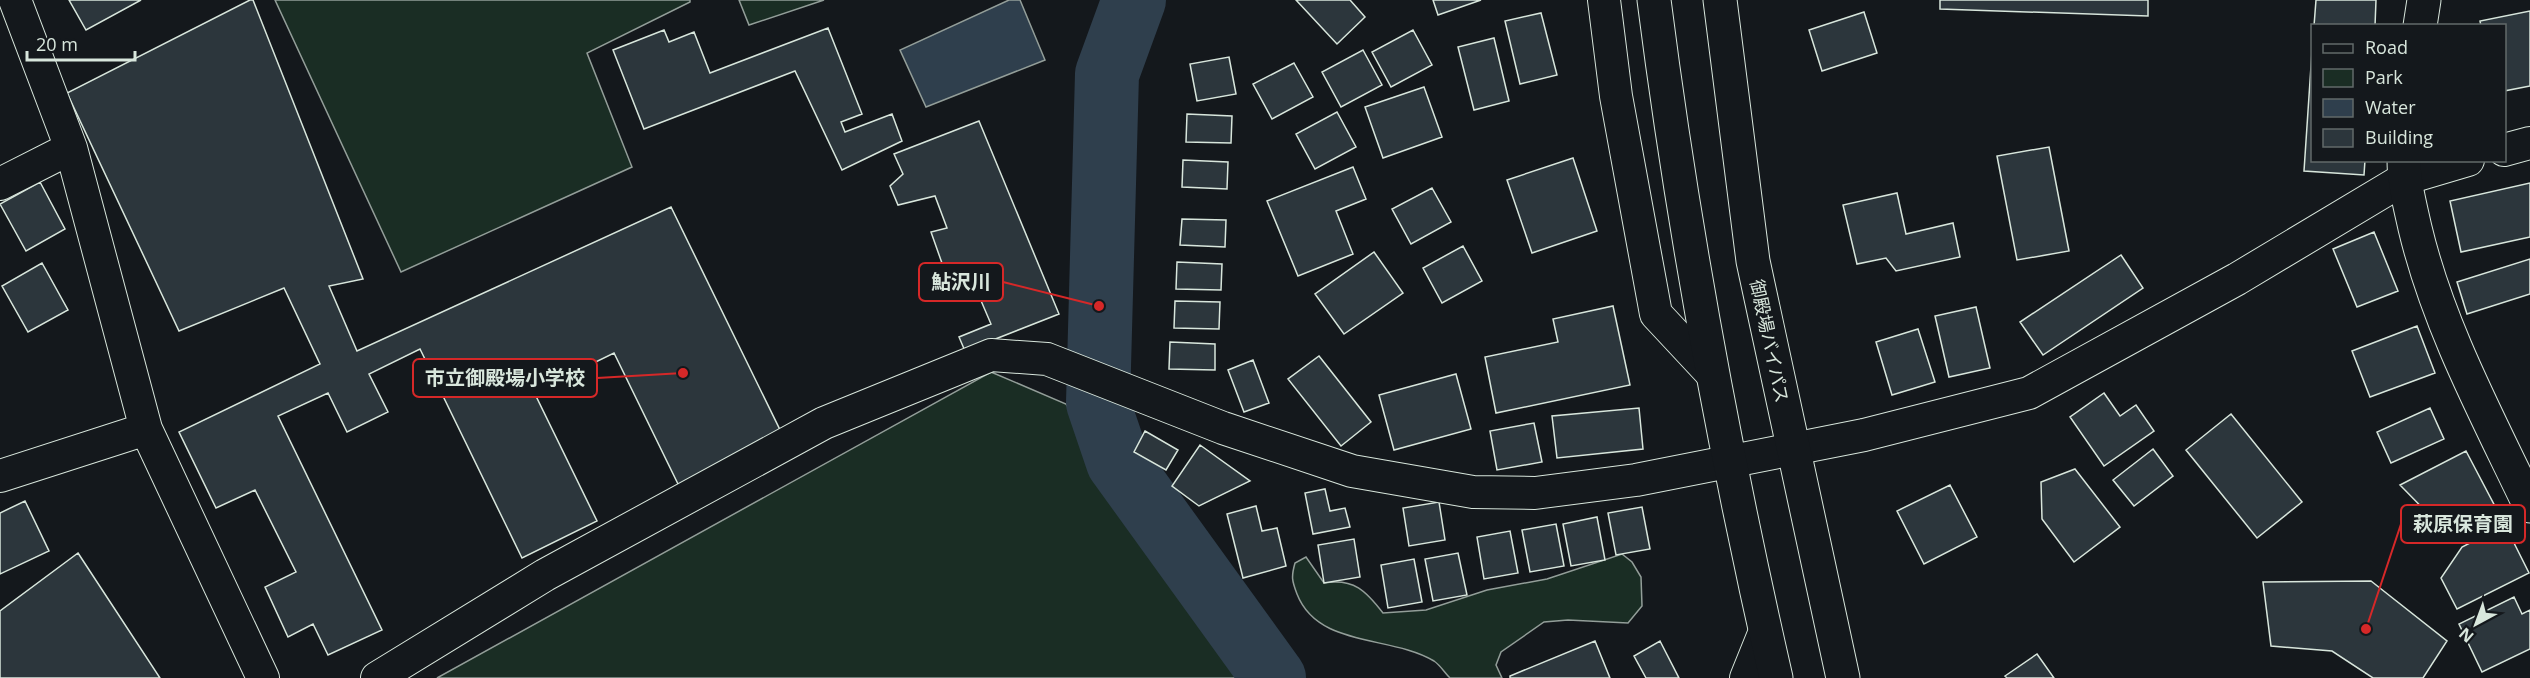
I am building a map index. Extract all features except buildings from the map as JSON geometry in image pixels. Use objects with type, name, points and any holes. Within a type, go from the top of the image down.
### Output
[{"type":"main road","points":[[1654,0],[1664,81],[1712,374],[1728,462],[1776,678]]},
{"type":"main road","name":"御殿場バイパス","points":[[1720,0],[1753,261],[1843,678]]},
{"type":"main road","points":[[2420,24],[2424,0]]},
{"type":"main road","points":[[2404,170],[2425,271],[2466,370],[2530,506]]},
{"type":"street","points":[[15,0],[71,148],[146,429],[262,678]]},
{"type":"street","points":[[1604,0],[1616,96],[1656,314],[1712,374]]},
{"type":"street","points":[[2506,150],[2530,143]]},
{"type":"street","points":[[0,184],[71,148]]},
{"type":"street","points":[[377,678],[545,575],[824,423],[991,355],[1047,359],[1223,428],[1352,471],[1473,492],[1535,494],[1636,480],[1864,435],[2029,393],[2236,279],[2404,170],[2455,162]]},
{"type":"street","points":[[0,476],[146,429]]},
{"type":"street","points":[[1746,678],[1765,631]]},
{"type":"green space","points":[[275,0],[690,0],[690,2],[587,53],[632,167],[401,272]]},
{"type":"green space","points":[[739,0],[824,0],[749,25]]},
{"type":"green space","points":[[991,372],[1066,404],[1250,678],[437,678]]},
{"type":"green space","points":[[1622,554],[1632,562],[1641,577],[1642,606],[1628,623],[1568,620],[1544,622],[1501,652],[1496,665],[1502,678],[1450,678],[1434,661],[1417,653],[1357,638],[1321,624],[1307,611],[1297,594],[1293,579],[1295,563],[1306,557],[1324,583],[1351,584],[1371,598],[1383,613],[1426,610],[1487,590],[1547,579]]},
{"type":"water","points":[[1009,0],[1020,0],[1045,60],[926,107],[900,50]]},
{"type":"waterway","points":[[1134,0],[1107,74],[1098,403],[1118,462],[1274,678]]},
{"type":"place","name":"鮎沢川","points":[[1099,306]]},
{"type":"place","name":"市立御殿場小学校","points":[[683,373]]},
{"type":"place","name":"萩原保育園","points":[[2366,629]]}]
